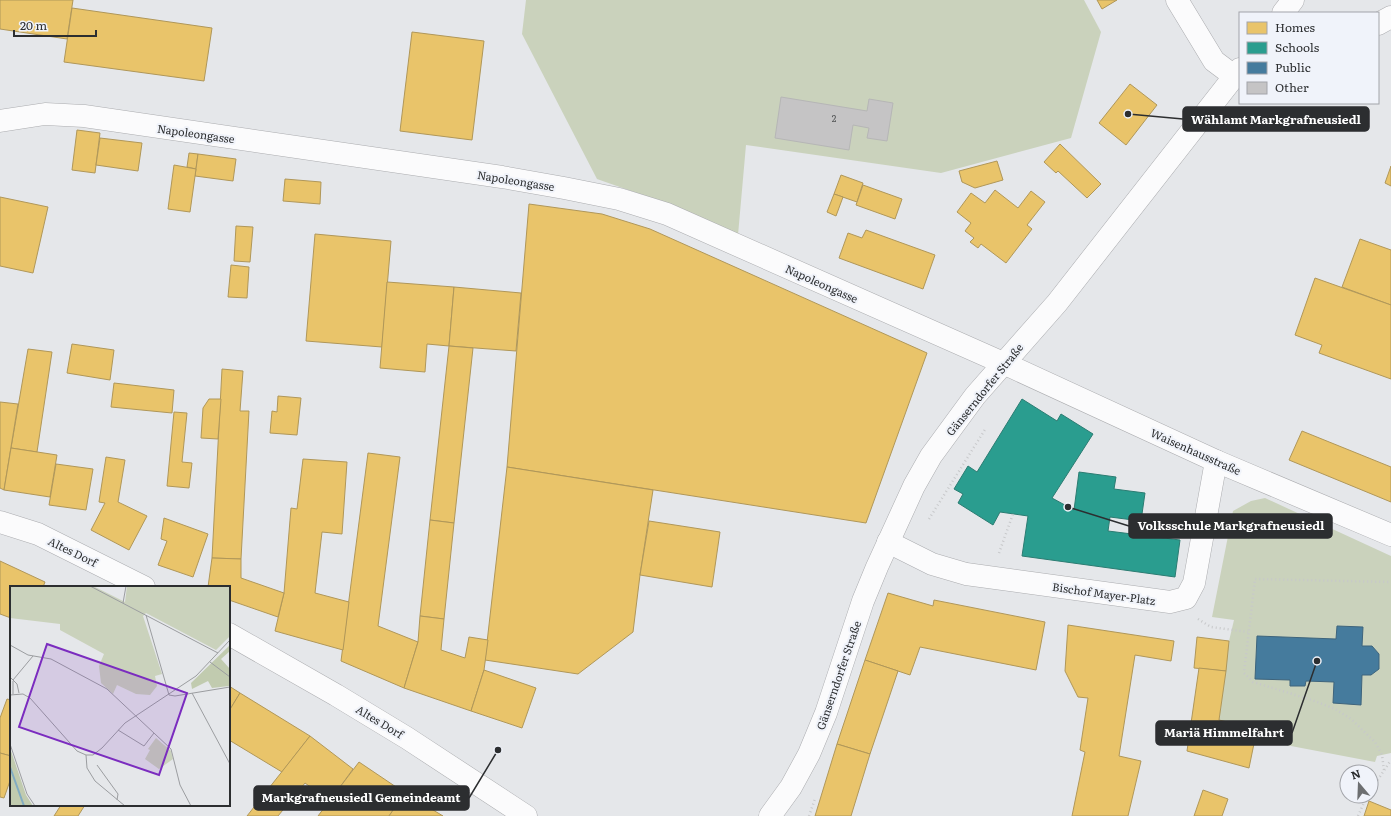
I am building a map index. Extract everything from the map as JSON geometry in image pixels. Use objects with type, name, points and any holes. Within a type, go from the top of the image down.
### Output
[{"type":"street","points":[[1177,0],[1214,61],[1238,74]]},
{"type":"street","points":[[1284,12],[1293,0]]},
{"type":"street","points":[[1379,23],[1391,16]]},
{"type":"street","name":"Gänserndorfer Straße","points":[[770,816],[791,787],[812,747],[826,713],[863,601],[914,486],[931,456],[975,396],[1057,303],[1238,74]]},
{"type":"street","name":"Napoleongasse","points":[[0,121],[45,114],[84,116],[510,179],[618,199],[667,214],[1003,363]]},
{"type":"street","name":"Waisenhausstraße","points":[[1003,363],[1216,461],[1391,535]]},
{"type":"street","name":"Bischof Mayer-Platz","points":[[888,542],[938,566],[966,574],[1170,602],[1186,598],[1194,583],[1216,461]]},
{"type":"street","name":"Altes Dorf","points":[[0,522],[38,534],[142,586]]},
{"type":"street","name":"Altes Dorf","points":[[230,635],[336,695],[407,738],[526,816]]},
{"type":"path","points":[[908,552],[987,425]]},
{"type":"path","points":[[991,578],[1013,514]]},
{"type":"path","points":[[1384,770],[1382,754],[1375,742],[1351,719],[1335,709],[1312,700],[1254,682],[1244,673],[1255,579],[1391,582]]},
{"type":"path","points":[[1170,602],[1211,627],[1248,632]]},
{"type":"path","points":[[1379,778],[1391,760]]},
{"type":"path","points":[[809,816],[816,794]]},
{"type":"path","points":[[1358,816],[1363,804]]},
{"type":"green space","points":[[526,0],[1084,0],[1101,32],[1071,138],[941,173],[746,145],[738,235],[671,205],[597,179],[522,34]]},
{"type":"green space","points":[[1265,498],[1391,556],[1391,753],[1377,756],[1375,762],[1255,739],[1257,729],[1219,720],[1229,641],[1234,620],[1212,617],[1233,511],[1251,501]]},
{"type":"building: Homes","points":[[0,0],[73,0],[67,39],[0,29]]},
{"type":"building: Homes","points":[[1097,0],[1117,0],[1102,9]]},
{"type":"building: Homes","points":[[72,8],[212,28],[204,81],[64,62]]},
{"type":"building: Homes","points":[[412,32],[484,41],[472,140],[400,131]]},
{"type":"building: Homes","points":[[1130,84],[1157,105],[1126,145],[1099,123]]},
{"type":"building: Homes","points":[[77,130],[100,133],[95,173],[72,170]]},
{"type":"building: Homes","points":[[100,138],[142,143],[138,171],[96,165]]},
{"type":"building: Homes","points":[[1060,144],[1101,184],[1087,198],[1058,171],[1056,173],[1044,162]]},
{"type":"building: Homes","points":[[189,153],[198,154],[196,169],[187,167]]},
{"type":"building: Homes","points":[[198,154],[236,159],[233,181],[195,176]]},
{"type":"building: Homes","points":[[997,161],[1003,180],[975,188],[962,182],[959,171]]},
{"type":"building: Homes","points":[[174,165],[196,169],[190,212],[168,209]]},
{"type":"building: Homes","points":[[1391,166],[1391,186],[1385,183]]},
{"type":"building: Homes","points":[[841,175],[863,183],[857,202],[834,194]]},
{"type":"building: Homes","points":[[285,179],[321,182],[320,204],[283,201]]},
{"type":"building: Homes","points":[[863,185],[902,199],[895,219],[856,205]]},
{"type":"building: Homes","points":[[995,190],[1018,208],[1031,191],[1045,202],[1027,225],[1032,229],[1006,263],[981,244],[978,248],[970,242],[974,238],[965,231],[971,223],[957,212],[971,193],[985,203]]},
{"type":"building: Homes","points":[[834,194],[843,197],[836,216],[827,212]]},
{"type":"building: Homes","points":[[0,197],[48,207],[33,273],[0,266]]},
{"type":"building: Homes","points":[[529,204],[602,214],[650,229],[927,353],[866,523],[507,467]]},
{"type":"building: Homes","points":[[236,226],[253,227],[250,262],[234,261]]},
{"type":"building: Homes","points":[[866,230],[935,255],[923,289],[839,258],[848,233],[862,238]]},
{"type":"building: Homes","points":[[315,234],[391,241],[382,347],[306,341]]},
{"type":"building: Homes","points":[[1360,239],[1391,250],[1391,305],[1342,287]]},
{"type":"building: Homes","points":[[231,265],[249,267],[247,298],[228,297]]},
{"type":"building: Homes","points":[[1315,278],[1391,305],[1391,379],[1319,353],[1322,345],[1295,335]]},
{"type":"building: Homes","points":[[387,282],[454,287],[449,346],[427,344],[425,372],[380,368]]},
{"type":"building: Homes","points":[[454,287],[521,293],[516,351],[449,346]]},
{"type":"building: Homes","points":[[72,344],[114,350],[110,380],[67,373]]},
{"type":"building: Homes","points":[[449,346],[473,348],[454,523],[430,520]]},
{"type":"building: Homes","points":[[28,349],[52,352],[37,452],[11,448]]},
{"type":"building: Homes","points":[[222,369],[243,371],[240,411],[249,411],[241,559],[212,558]]},
{"type":"building: Homes","points":[[114,383],[174,390],[172,413],[111,407]]},
{"type":"building: Homes","points":[[278,396],[301,398],[297,435],[270,433],[272,411],[277,412]]},
{"type":"building: Homes","points":[[209,399],[221,399],[218,439],[201,438],[203,408]]},
{"type":"building: Homes","points":[[0,402],[18,404],[4,490],[0,488]]},
{"type":"building: Homes","points":[[174,412],[187,413],[182,462],[192,463],[189,488],[167,486]]},
{"type":"building: Homes","points":[[1302,431],[1391,467],[1391,502],[1289,460]]},
{"type":"building: Homes","points":[[11,448],[57,455],[50,497],[4,490]]},
{"type":"building: Homes","points":[[368,453],[400,457],[378,626],[418,642],[404,688],[341,661]]},
{"type":"building: Homes","points":[[106,457],[125,460],[118,502],[147,516],[129,550],[91,530],[105,503],[99,502]]},
{"type":"building: Homes","points":[[303,459],[347,462],[342,534],[322,532],[315,593],[349,602],[343,650],[275,631],[284,593],[291,508],[297,509]]},
{"type":"building: Homes","points":[[56,464],[93,469],[86,510],[49,505]]},
{"type":"building: Homes","points":[[507,467],[653,490],[633,632],[578,674],[485,660]]},
{"type":"building: Homes","points":[[164,518],[208,534],[193,577],[158,565],[167,541],[161,539]]},
{"type":"building: Homes","points":[[430,520],[454,523],[444,619],[420,616]]},
{"type":"building: Homes","points":[[649,521],[720,532],[712,587],[640,575]]},
{"type":"building: Homes","points":[[212,558],[241,559],[241,578],[284,593],[278,617],[230,600],[230,586],[208,586]]},
{"type":"building: Homes","points":[[0,561],[45,582],[43,586],[10,586],[10,618],[0,614]]},
{"type":"building: Homes","points":[[888,593],[933,606],[934,600],[1045,622],[1036,670],[920,647],[910,675],[865,660]]},
{"type":"building: Homes","points":[[420,616],[444,619],[441,650],[465,658],[469,637],[488,640],[484,670],[471,711],[404,688],[418,642]]},
{"type":"building: Homes","points":[[1068,625],[1174,641],[1171,661],[1135,655],[1119,756],[1141,761],[1128,816],[1072,816],[1085,752],[1080,750],[1088,698],[1078,697],[1065,671]]},
{"type":"building: Homes","points":[[1197,637],[1229,641],[1226,671],[1194,668]]},
{"type":"building: Homes","points":[[865,660],[898,671],[870,754],[837,744]]},
{"type":"building: Homes","points":[[1199,668],[1226,671],[1219,720],[1257,729],[1249,768],[1187,751]]},
{"type":"building: Homes","points":[[484,670],[536,688],[522,728],[471,711]]},
{"type":"building: Homes","points":[[230,687],[240,693],[230,709]]},
{"type":"building: Homes","points":[[240,693],[310,736],[282,772],[230,741],[230,709]]},
{"type":"building: Homes","points":[[7,699],[10,700],[10,756],[0,753],[0,718]]},
{"type":"building: Homes","points":[[310,736],[353,769],[330,801],[305,783],[278,816],[247,816]]},
{"type":"building: Homes","points":[[837,744],[870,754],[851,816],[815,816]]},
{"type":"building: Homes","points":[[0,753],[10,756],[10,781],[4,798],[0,797]]},
{"type":"building: Homes","points":[[359,762],[405,793],[389,816],[318,816]]},
{"type":"building: Homes","points":[[1203,790],[1228,799],[1222,816],[1194,816]]},
{"type":"building: Homes","points":[[405,793],[443,816],[389,816]]},
{"type":"building: Homes","points":[[1368,804],[1376,804],[1391,810],[1391,816],[1364,816]]},
{"type":"building: Homes","points":[[60,806],[84,806],[78,816],[54,816]]},
{"type":"building: Schools","points":[[1022,399],[1057,421],[1061,414],[1093,434],[1052,498],[1074,510],[1079,472],[1116,477],[1114,489],[1145,493],[1141,521],[1110,517],[1108,531],[1180,540],[1175,577],[1022,556],[1028,516],[1000,512],[993,525],[958,503],[963,494],[954,489],[968,466],[977,472]]},
{"type":"building: Public","points":[[1337,626],[1363,627],[1362,646],[1372,646],[1379,654],[1379,669],[1371,675],[1362,675],[1361,705],[1333,703],[1334,682],[1306,681],[1305,686],[1290,686],[1290,680],[1255,679],[1257,636],[1336,639]]},
{"type":"building: Other","points":[[781,97],[867,111],[869,99],[893,103],[887,141],[867,138],[869,128],[853,125],[849,150],[775,138]]},
{"type":"place","name":"Wählamt Markgrafneusiedl","points":[[1128,114]]},
{"type":"place","name":"Volksschule Markgrafneusiedl","points":[[1068,507]]},
{"type":"place","name":"Mariä Himmelfahrt","points":[[1317,661]]},
{"type":"place","name":"Markgrafneusiedl Gemeindeamt","points":[[498,750]]}]
